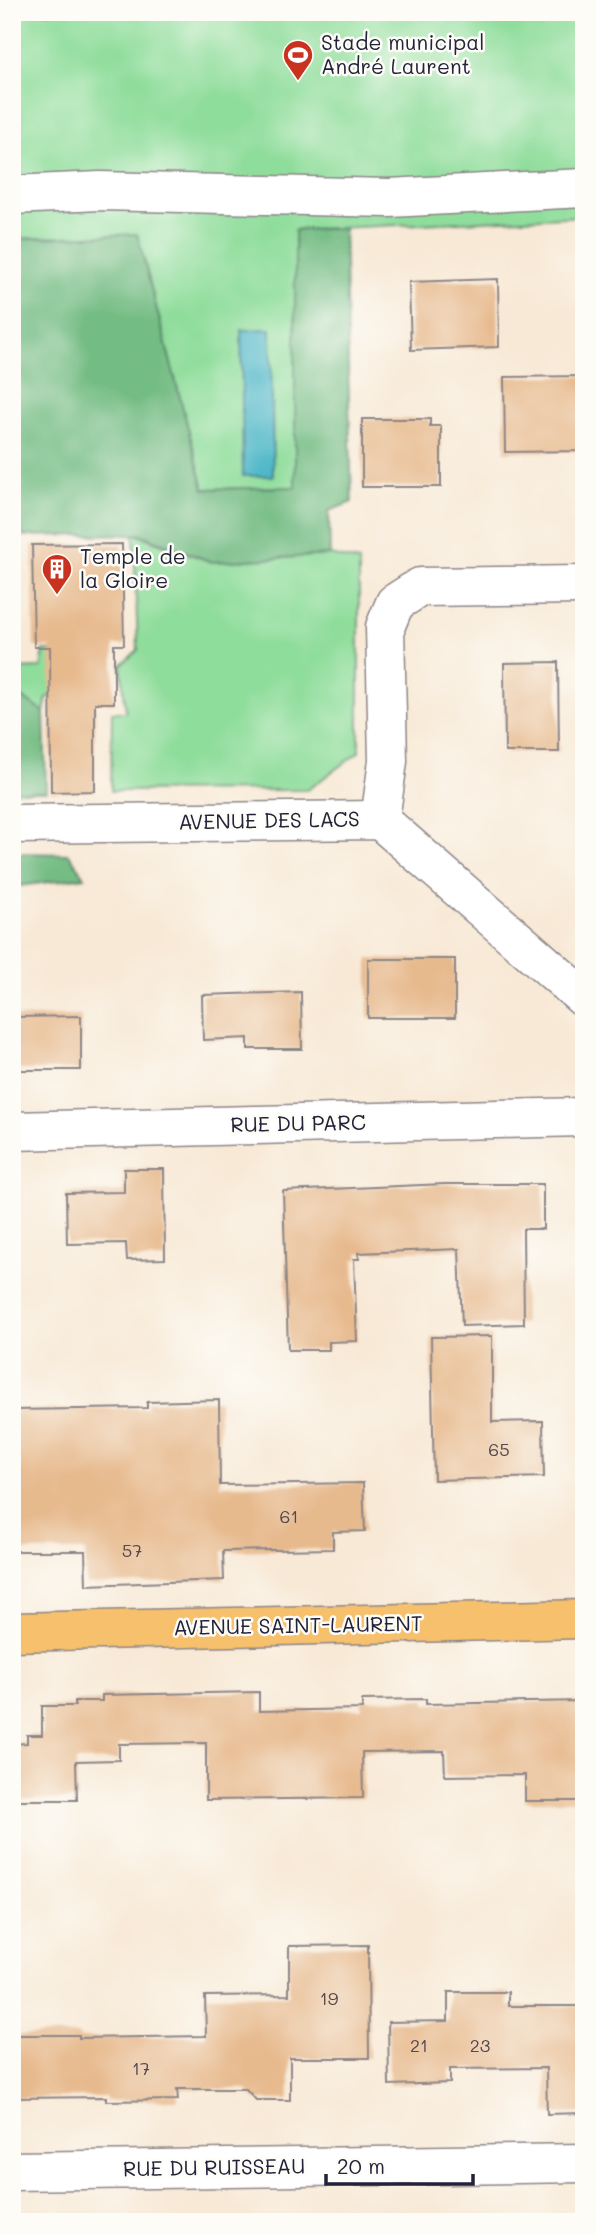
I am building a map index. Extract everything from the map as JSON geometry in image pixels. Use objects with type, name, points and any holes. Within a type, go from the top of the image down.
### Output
[{"type":"main road","name":"AVENUE SAINT-LAURENT","points":[[12,1632],[584,1619]]},
{"type":"street","points":[[12,195],[100,191],[389,198],[584,188]]},
{"type":"street","points":[[380,820],[388,761],[384,627],[395,603],[420,587],[584,585]]},
{"type":"street","name":"AVENUE DES LACS","points":[[12,824],[380,820],[584,999]]},
{"type":"street","name":"RUE DU PARC","points":[[12,1131],[584,1117]]},
{"type":"street","name":"RUE DU RUISSEAU","points":[[12,2171],[584,2163]]},
{"type":"green space","name":"Stade municipal André Laurent","points":[[12,12],[584,12],[584,152],[581,155],[584,216],[295,230],[296,487],[204,489],[137,235],[12,239]]},
{"type":"green space","points":[[344,228],[352,502],[329,511],[330,555],[212,562],[140,534],[23,536],[12,504],[12,239],[137,234],[204,489],[295,487],[295,230]]},
{"type":"green space","points":[[134,534],[212,562],[330,555],[359,562],[359,752],[307,790],[111,791],[112,712],[126,712],[121,665],[138,650]]},
{"type":"green space","points":[[44,650],[57,653],[57,695],[47,697],[44,712],[12,691],[12,669],[41,668]]},
{"type":"green space","points":[[12,691],[44,712],[46,791],[12,791]]},
{"type":"green space","points":[[12,853],[69,854],[85,877],[12,887]]},
{"type":"water","points":[[271,329],[273,476],[243,476],[241,330]]},
{"type":"building","points":[[498,279],[499,347],[411,350],[409,282]]},
{"type":"building","points":[[584,376],[584,451],[505,452],[504,377]]},
{"type":"building","points":[[362,419],[430,419],[430,426],[441,426],[441,487],[362,487]]},
{"type":"building","points":[[122,544],[124,645],[114,645],[114,703],[95,703],[95,791],[51,792],[50,647],[34,647],[32,545]]},
{"type":"building","points":[[558,662],[559,752],[505,752],[504,663]]},
{"type":"building","points":[[368,959],[455,959],[455,1018],[368,1018]]},
{"type":"building","points":[[301,992],[302,1049],[248,1049],[248,1038],[203,1040],[202,995]]},
{"type":"building","points":[[81,1016],[81,1070],[12,1070],[12,1017]]},
{"type":"building","points":[[124,1169],[164,1169],[165,1259],[127,1260],[126,1243],[67,1244],[66,1193],[124,1192]]},
{"type":"building","points":[[445,1184],[543,1184],[543,1229],[523,1229],[524,1324],[462,1326],[459,1249],[358,1253],[359,1259],[354,1259],[357,1341],[329,1342],[329,1350],[288,1350],[283,1191]]},
{"type":"building","points":[[492,1336],[492,1422],[543,1421],[544,1477],[434,1480],[431,1337]]},
{"type":"building","points":[[219,1400],[220,1485],[363,1483],[365,1531],[333,1532],[333,1549],[223,1551],[224,1580],[86,1585],[85,1551],[12,1551],[12,1410],[147,1408],[147,1402]]},
{"type":"building","points":[[259,1692],[259,1711],[362,1709],[362,1700],[426,1699],[426,1704],[584,1701],[584,1801],[525,1801],[525,1775],[445,1776],[444,1751],[362,1752],[363,1798],[206,1800],[206,1743],[119,1744],[119,1760],[76,1761],[77,1800],[12,1800],[12,1744],[27,1743],[27,1735],[42,1735],[42,1706],[75,1706],[75,1701],[102,1701],[102,1695]]},
{"type":"building","points":[[368,1945],[369,2058],[290,2058],[290,2100],[256,2100],[246,2089],[177,2089],[178,2100],[106,2101],[106,2097],[12,2098],[12,2035],[79,2035],[79,2038],[206,2036],[205,1996],[289,1995],[289,1946]]},
{"type":"building","points":[[448,1992],[508,1992],[508,2006],[584,2006],[584,2113],[547,2114],[546,2068],[450,2069],[450,2083],[389,2085],[388,2022],[448,2021]]},
{"type":"place","name":"Stade municipal André Laurent","points":[[298,82]]},
{"type":"place","name":"Temple de la Gloire","points":[[57,596]]}]
